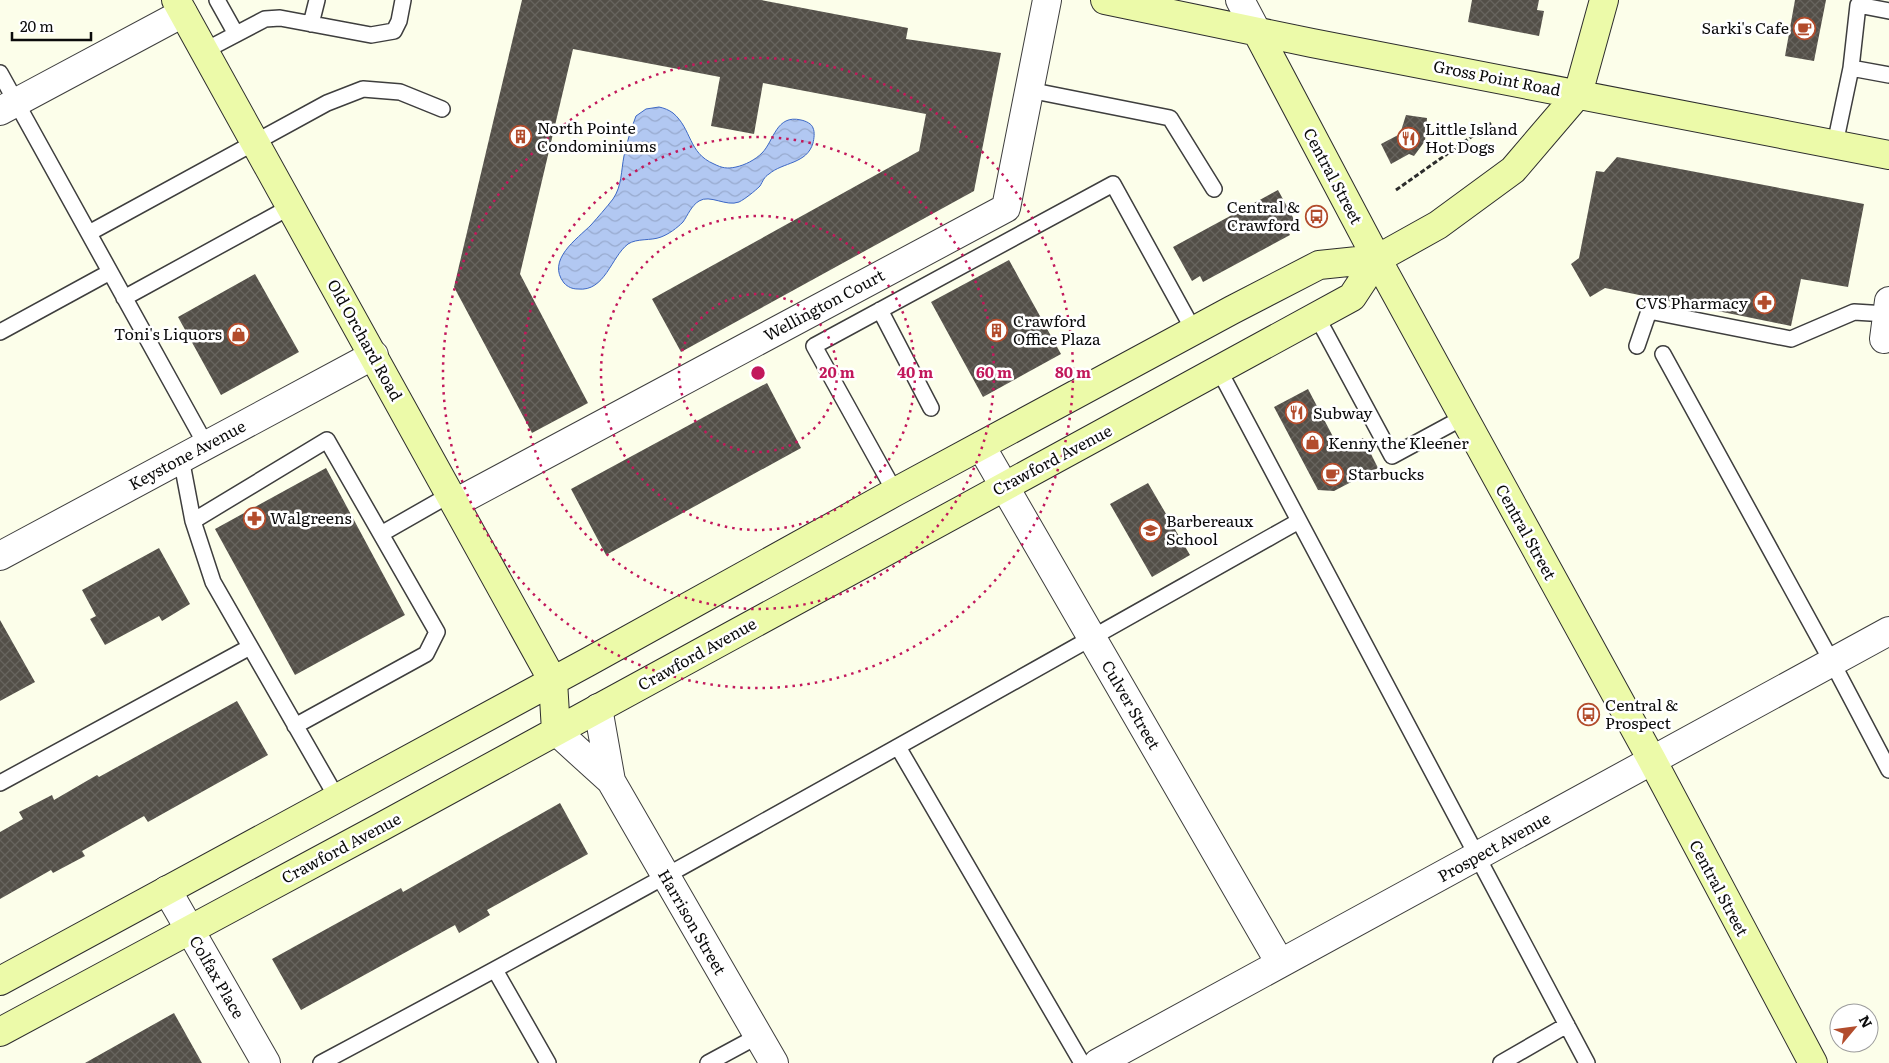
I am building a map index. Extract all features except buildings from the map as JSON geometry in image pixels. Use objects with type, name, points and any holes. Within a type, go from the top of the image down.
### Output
[{"type":"main road","name":"Gross Point Road","points":[[1105,0],[1257,32],[1889,154]]},
{"type":"main road","name":"Crawford Avenue","points":[[0,981],[553,681],[895,492],[1319,265],[1377,258],[1438,225],[1513,170],[1578,94],[1604,0]]},
{"type":"main road","name":"Old Orchard Road","points":[[179,6],[553,681],[556,731]]},
{"type":"main road","name":"Central Street","points":[[1257,32],[1377,258],[1652,760],[1813,1063]]},
{"type":"main road","name":"Crawford Avenue","points":[[0,1032],[1352,298],[1377,258]]},
{"type":"main road","points":[[553,681],[598,708]]},
{"type":"street","name":"Wellington Court","points":[[453,498],[1006,208],[1047,0]]},
{"type":"street","name":"Central Street","points":[[1240,0],[1257,32]]},
{"type":"street","points":[[8,107],[179,6]]},
{"type":"street","name":"Keystone Avenue","points":[[0,556],[374,355]]},
{"type":"street","name":"Culver Street","points":[[981,446],[1280,964]]},
{"type":"street","name":"Prospect Avenue","points":[[1098,1063],[1889,631]]},
{"type":"street","name":"Harrison Street","points":[[598,708],[611,780]]},
{"type":"street","name":"Harrison Street","points":[[556,731],[611,780],[774,1063]]},
{"type":"street","name":"Colfax Place","points":[[168,890],[266,1063]]},
{"type":"lane","points":[[217,0],[236,34]]},
{"type":"lane","points":[[312,24],[317,0]]},
{"type":"lane","points":[[204,51],[265,19],[280,18],[371,35],[382,34],[394,30],[399,21],[403,0]]},
{"type":"lane","points":[[1835,144],[1851,68],[1858,2],[1889,11]]},
{"type":"lane","points":[[1851,68],[1889,75]]},
{"type":"lane","points":[[0,73],[8,107],[89,233],[206,445]]},
{"type":"lane","points":[[89,233],[327,103],[363,89],[400,92],[442,109]]},
{"type":"lane","points":[[1029,90],[1170,118],[1214,189]]},
{"type":"lane","points":[[895,492],[814,346],[1113,184],[1194,331]]},
{"type":"lane","points":[[124,298],[290,206]]},
{"type":"lane","points":[[0,332],[110,272]]},
{"type":"lane","points":[[880,310],[931,408]]},
{"type":"lane","points":[[1637,346],[1649,311],[1790,338],[1854,312],[1887,318]]},
{"type":"lane","points":[[1317,316],[1392,456],[1464,417]]},
{"type":"lane","points":[[1662,354],[1832,662],[1889,770]]},
{"type":"lane","points":[[1219,370],[1587,1063]]},
{"type":"lane","points":[[192,521],[327,440],[438,632],[426,654],[295,726]]},
{"type":"lane","points":[[181,458],[192,521],[213,582],[337,798]]},
{"type":"lane","points":[[381,534],[453,498]]},
{"type":"lane","points":[[321,1063],[666,876],[1299,522]]},
{"type":"lane","points":[[0,783],[250,647]]},
{"type":"lane","points":[[898,747],[1082,1063]]},
{"type":"lane","points":[[495,970],[548,1063]]},
{"type":"lane","points":[[1501,1063],[1567,1025]]},
{"type":"lane","points":[[708,1063],[758,1036]]},
{"type":"path","points":[[1396,190],[1491,123]]},
{"type":"water","points":[[659,107],[671,112],[679,119],[699,154],[722,167],[739,166],[756,158],[766,148],[781,125],[793,119],[810,124],[814,131],[813,143],[806,155],[767,175],[760,186],[741,201],[729,203],[703,199],[699,201],[683,222],[670,233],[657,238],[628,244],[601,280],[595,285],[587,288],[570,288],[564,283],[559,274],[561,258],[616,194],[620,184],[626,146],[636,116],[646,109]]},
{"type":"place","name":"Sarki's Cafe","points":[[1805,28]]},
{"type":"place","name":"North Pointe Condominiums","points":[[521,137]]},
{"type":"place","name":"Little Island Hot Dogs","points":[[1409,138]]},
{"type":"place","name":"Central & Crawford","points":[[1316,216]]},
{"type":"place","name":"CVS Pharmacy","points":[[1764,303]]},
{"type":"place","name":"Crawford Office Plaza","points":[[997,330]]},
{"type":"place","name":"Toni's Liquors","points":[[238,334]]},
{"type":"place","name":"Subway","points":[[1297,413]]},
{"type":"place","name":"Kenny the Kleener","points":[[1312,443]]},
{"type":"place","name":"Starbucks","points":[[1332,474]]},
{"type":"place","name":"Walgreens","points":[[254,518]]},
{"type":"place","name":"Barbereaux School","points":[[1150,530]]},
{"type":"place","name":"Central & Prospect","points":[[1589,714]]}]
